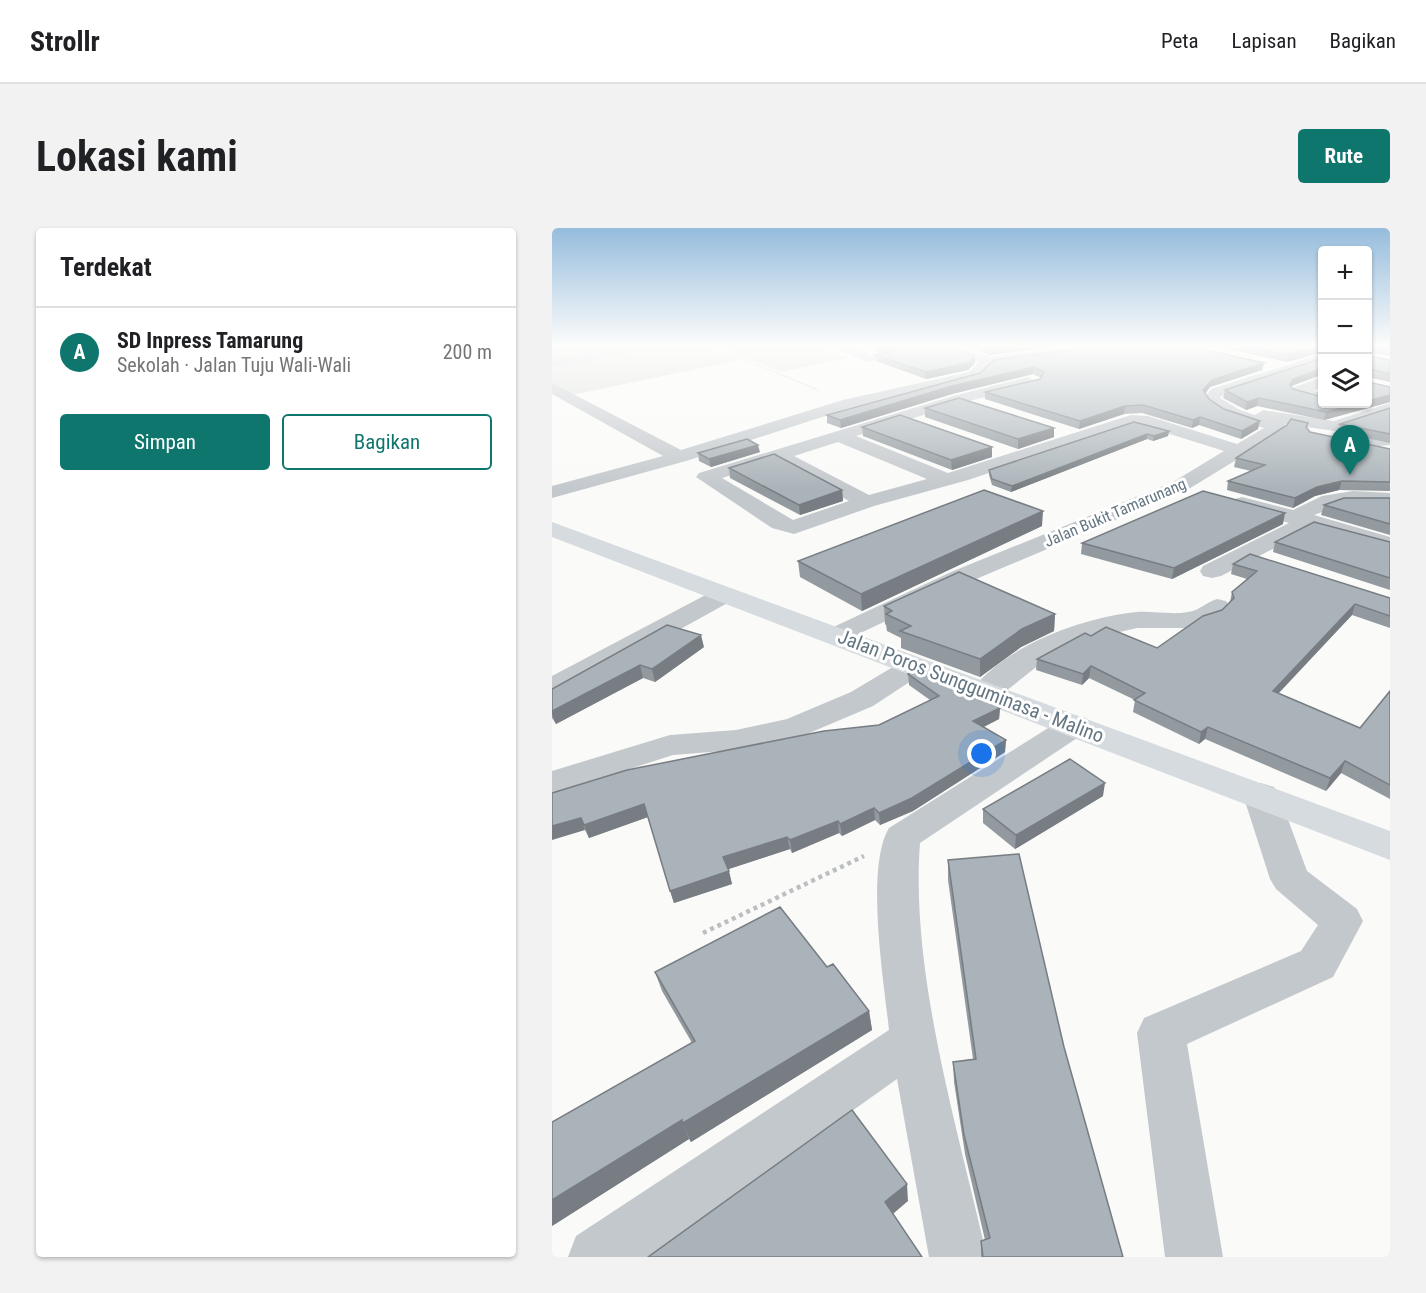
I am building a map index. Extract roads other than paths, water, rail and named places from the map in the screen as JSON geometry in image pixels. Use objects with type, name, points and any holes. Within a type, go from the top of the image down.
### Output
[{"type":"main road","name":"Jalan Poros Sungguminasa - Malino","points":[[552,529],[1390,846]]},
{"type":"street","points":[[563,394],[679,457]]},
{"type":"street","points":[[552,492],[679,457],[849,403],[889,394]]},
{"type":"street","points":[[980,394],[706,477],[790,527],[867,502],[947,480],[1128,421],[1140,420],[1239,450]]},
{"type":"street","points":[[1215,394],[1212,399],[1220,407],[1234,414],[1278,427],[1390,451]]},
{"type":"street","points":[[959,399],[992,410]]},
{"type":"street","points":[[1355,408],[1373,413]]},
{"type":"street","points":[[1244,410],[1324,427],[1335,426],[1390,408]]},
{"type":"street","points":[[902,417],[933,428]]},
{"type":"street","points":[[1046,427],[1078,437]]},
{"type":"street","name":"Jalan Bukit Tamarunang","points":[[837,636],[960,577],[1180,486],[1278,427]]},
{"type":"street","points":[[839,436],[947,480]]},
{"type":"street","points":[[1358,443],[1390,440]]},
{"type":"street","points":[[986,446],[1017,457]]},
{"type":"street","points":[[811,474],[883,453]]},
{"type":"street","points":[[778,455],[867,502]]},
{"type":"street","points":[[1180,486],[1390,544]]},
{"type":"street","points":[[1212,572],[1248,554],[1304,519],[1311,506],[1324,500],[1390,499]]},
{"type":"street","points":[[1248,554],[1281,565]]},
{"type":"street","points":[[552,688],[724,595]]},
{"type":"street","points":[[985,693],[1023,660],[1045,647],[1074,635],[1100,627],[1145,620],[1179,622],[1206,618],[1218,608]]},
{"type":"street","points":[[552,783],[670,745],[736,740],[796,727],[862,699],[913,667]]},
{"type":"street","points":[[958,1257],[914,1040],[898,897],[898,865],[902,837],[1075,725]]},
{"type":"street","points":[[1194,1257],[1161,1033],[1317,964],[1342,921],[1290,879],[1260,795]]},
{"type":"street","points":[[597,1257],[914,1040]]},
{"type":"place","name":"SD Inpress Tamarung","points":[[1350,475]]}]
